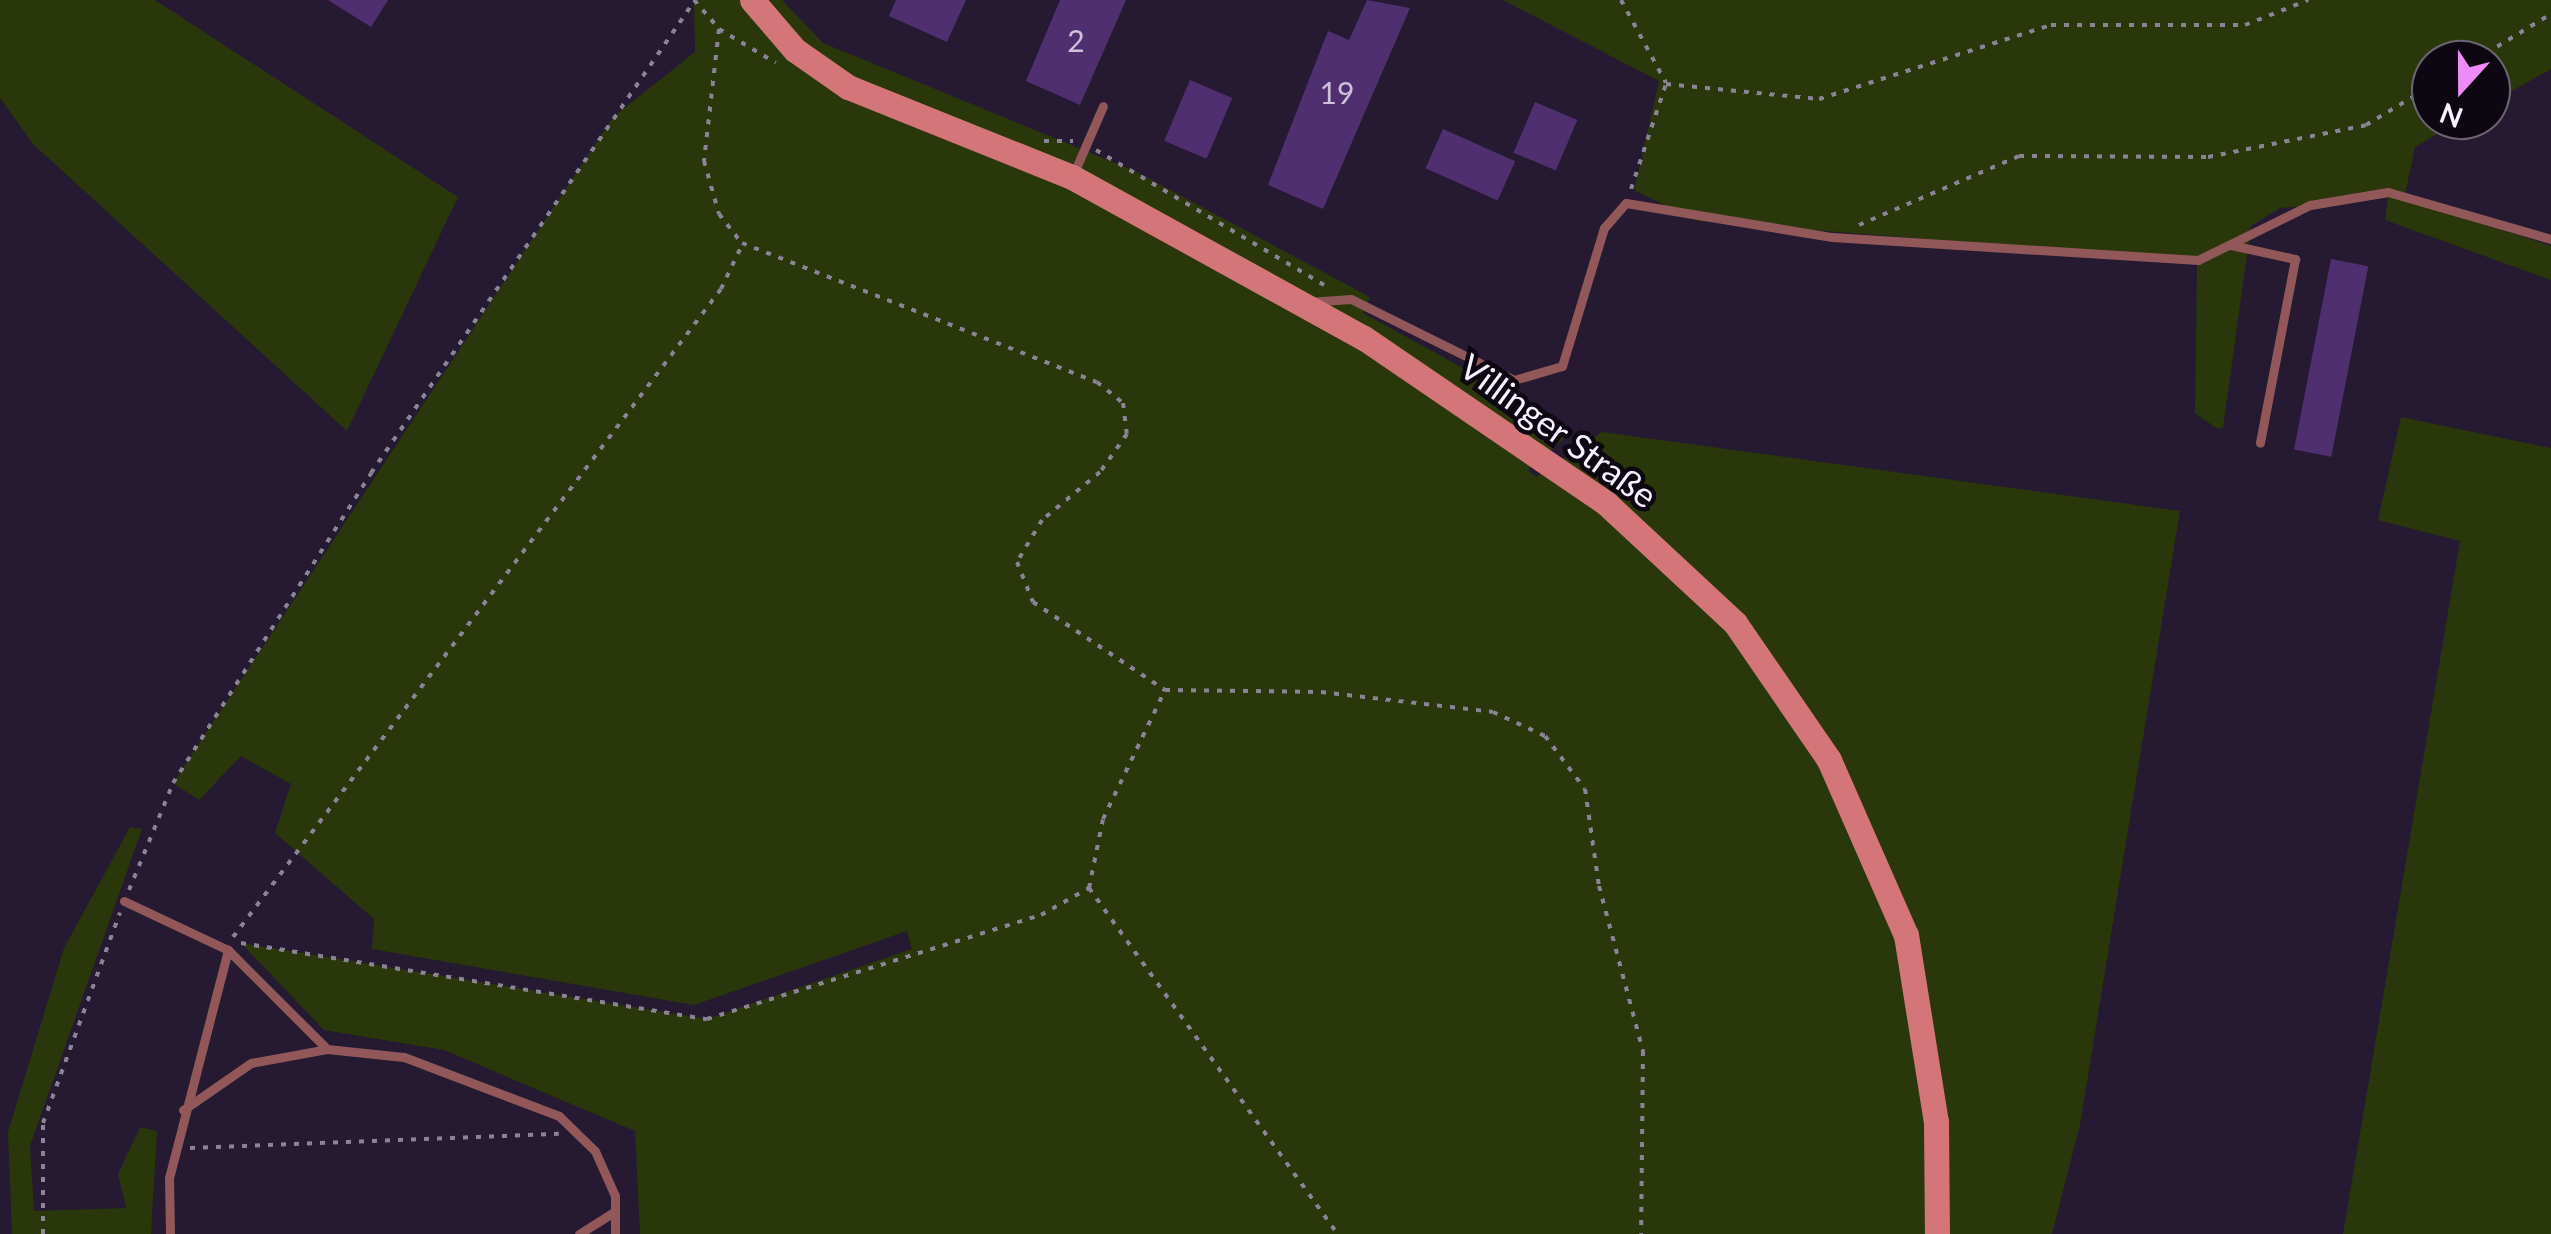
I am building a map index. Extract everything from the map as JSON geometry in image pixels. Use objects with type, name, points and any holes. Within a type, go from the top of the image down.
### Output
[{"type":"main road","name":"Villinger Straße","points":[[752,0],[794,50],[848,87],[1072,177],[1307,302],[1607,504],[1680,566],[1786,688],[1880,860],[1906,935],[1936,1122],[1937,1234]]},
{"type":"lane","points":[[1072,177],[1103,106]]},
{"type":"lane","points":[[1307,302],[1351,299],[1490,370],[1541,378],[1562,366],[1604,228],[1626,203],[1832,237],[2198,260],[2310,206],[2388,192],[2551,239]]},
{"type":"lane","points":[[2230,245],[2295,259],[2260,443]]},
{"type":"lane","points":[[124,901],[228,950],[327,1049]]},
{"type":"lane","points":[[170,1234],[175,1148],[228,950]]},
{"type":"lane","points":[[183,1110],[251,1063],[327,1049],[419,1062],[572,1129],[596,1151],[614,1212],[615,1234]]},
{"type":"lane","points":[[579,1234],[614,1212]]},
{"type":"path","points":[[1621,0],[1666,84],[1626,203]]},
{"type":"path","points":[[1666,84],[1819,99],[2051,26],[2245,25],[2308,0]]},
{"type":"path","points":[[43,1234],[43,1122],[124,901],[183,767],[370,473],[694,1]]},
{"type":"path","points":[[2508,40],[2551,14]]},
{"type":"path","points":[[719,29],[704,161],[719,214],[742,243],[1096,382],[1123,403],[1126,434],[1100,472],[1042,520],[1016,562],[1033,602],[1165,690],[1321,692],[1494,712],[1545,736],[1586,789],[1599,886],[1643,1051],[1641,1234]]},
{"type":"path","points":[[1832,237],[2019,156],[2226,154],[2366,125],[2411,98]]},
{"type":"path","points":[[228,950],[240,920],[722,289],[742,243]]},
{"type":"path","points":[[1165,690],[1104,820],[1089,888],[1338,1234]]},
{"type":"path","points":[[228,950],[241,943],[707,1019],[1040,914],[1089,888]]},
{"type":"path","points":[[175,1148],[538,1142],[572,1129]]},
{"type":"green space","points":[[0,0],[155,0],[458,197],[347,431],[33,144],[0,98]]},
{"type":"green space","points":[[694,0],[782,0],[823,43],[1135,171],[1370,297],[1363,313],[1501,389],[1565,438],[1528,470],[1536,477],[1602,432],[2180,511],[2080,1125],[2052,1234],[640,1234],[635,1131],[444,1050],[324,1030],[241,943],[707,1019],[912,949],[907,931],[694,1005],[372,949],[374,919],[275,833],[291,784],[241,756],[199,800],[173,783],[613,117],[695,52]]},
{"type":"green space","points":[[1503,0],[2551,0],[2551,69],[2511,92],[2511,40],[2411,40],[2411,140],[2427,140],[2415,147],[2404,199],[2551,246],[2551,280],[2385,220],[2388,198],[2280,208],[2251,226],[2223,428],[2216,428],[2195,413],[2197,260],[1697,221],[1634,190],[1659,81]]},
{"type":"green space","points":[[2401,417],[2551,448],[2551,1234],[2343,1234],[2460,541],[2378,520]]},
{"type":"green space","points":[[130,827],[142,829],[30,1146],[34,1211],[126,1208],[118,1174],[140,1127],[157,1131],[151,1234],[12,1234],[8,1132],[64,948]]},
{"type":"building","points":[[328,0],[388,0],[371,27]]},
{"type":"building","points":[[896,0],[966,0],[947,42],[889,16]]},
{"type":"building","points":[[1060,0],[1126,0],[1080,105],[1026,81]]},
{"type":"building","points":[[1367,0],[1410,8],[1323,209],[1268,185],[1328,31],[1349,40]]},
{"type":"building","points":[[1190,80],[1232,98],[1207,159],[1164,141]]},
{"type":"building","points":[[1535,102],[1577,120],[1556,171],[1514,153]]},
{"type":"building","points":[[1443,129],[1515,161],[1498,200],[1426,168]]},
{"type":"building","points":[[2331,259],[2368,266],[2331,457],[2294,449]]}]
